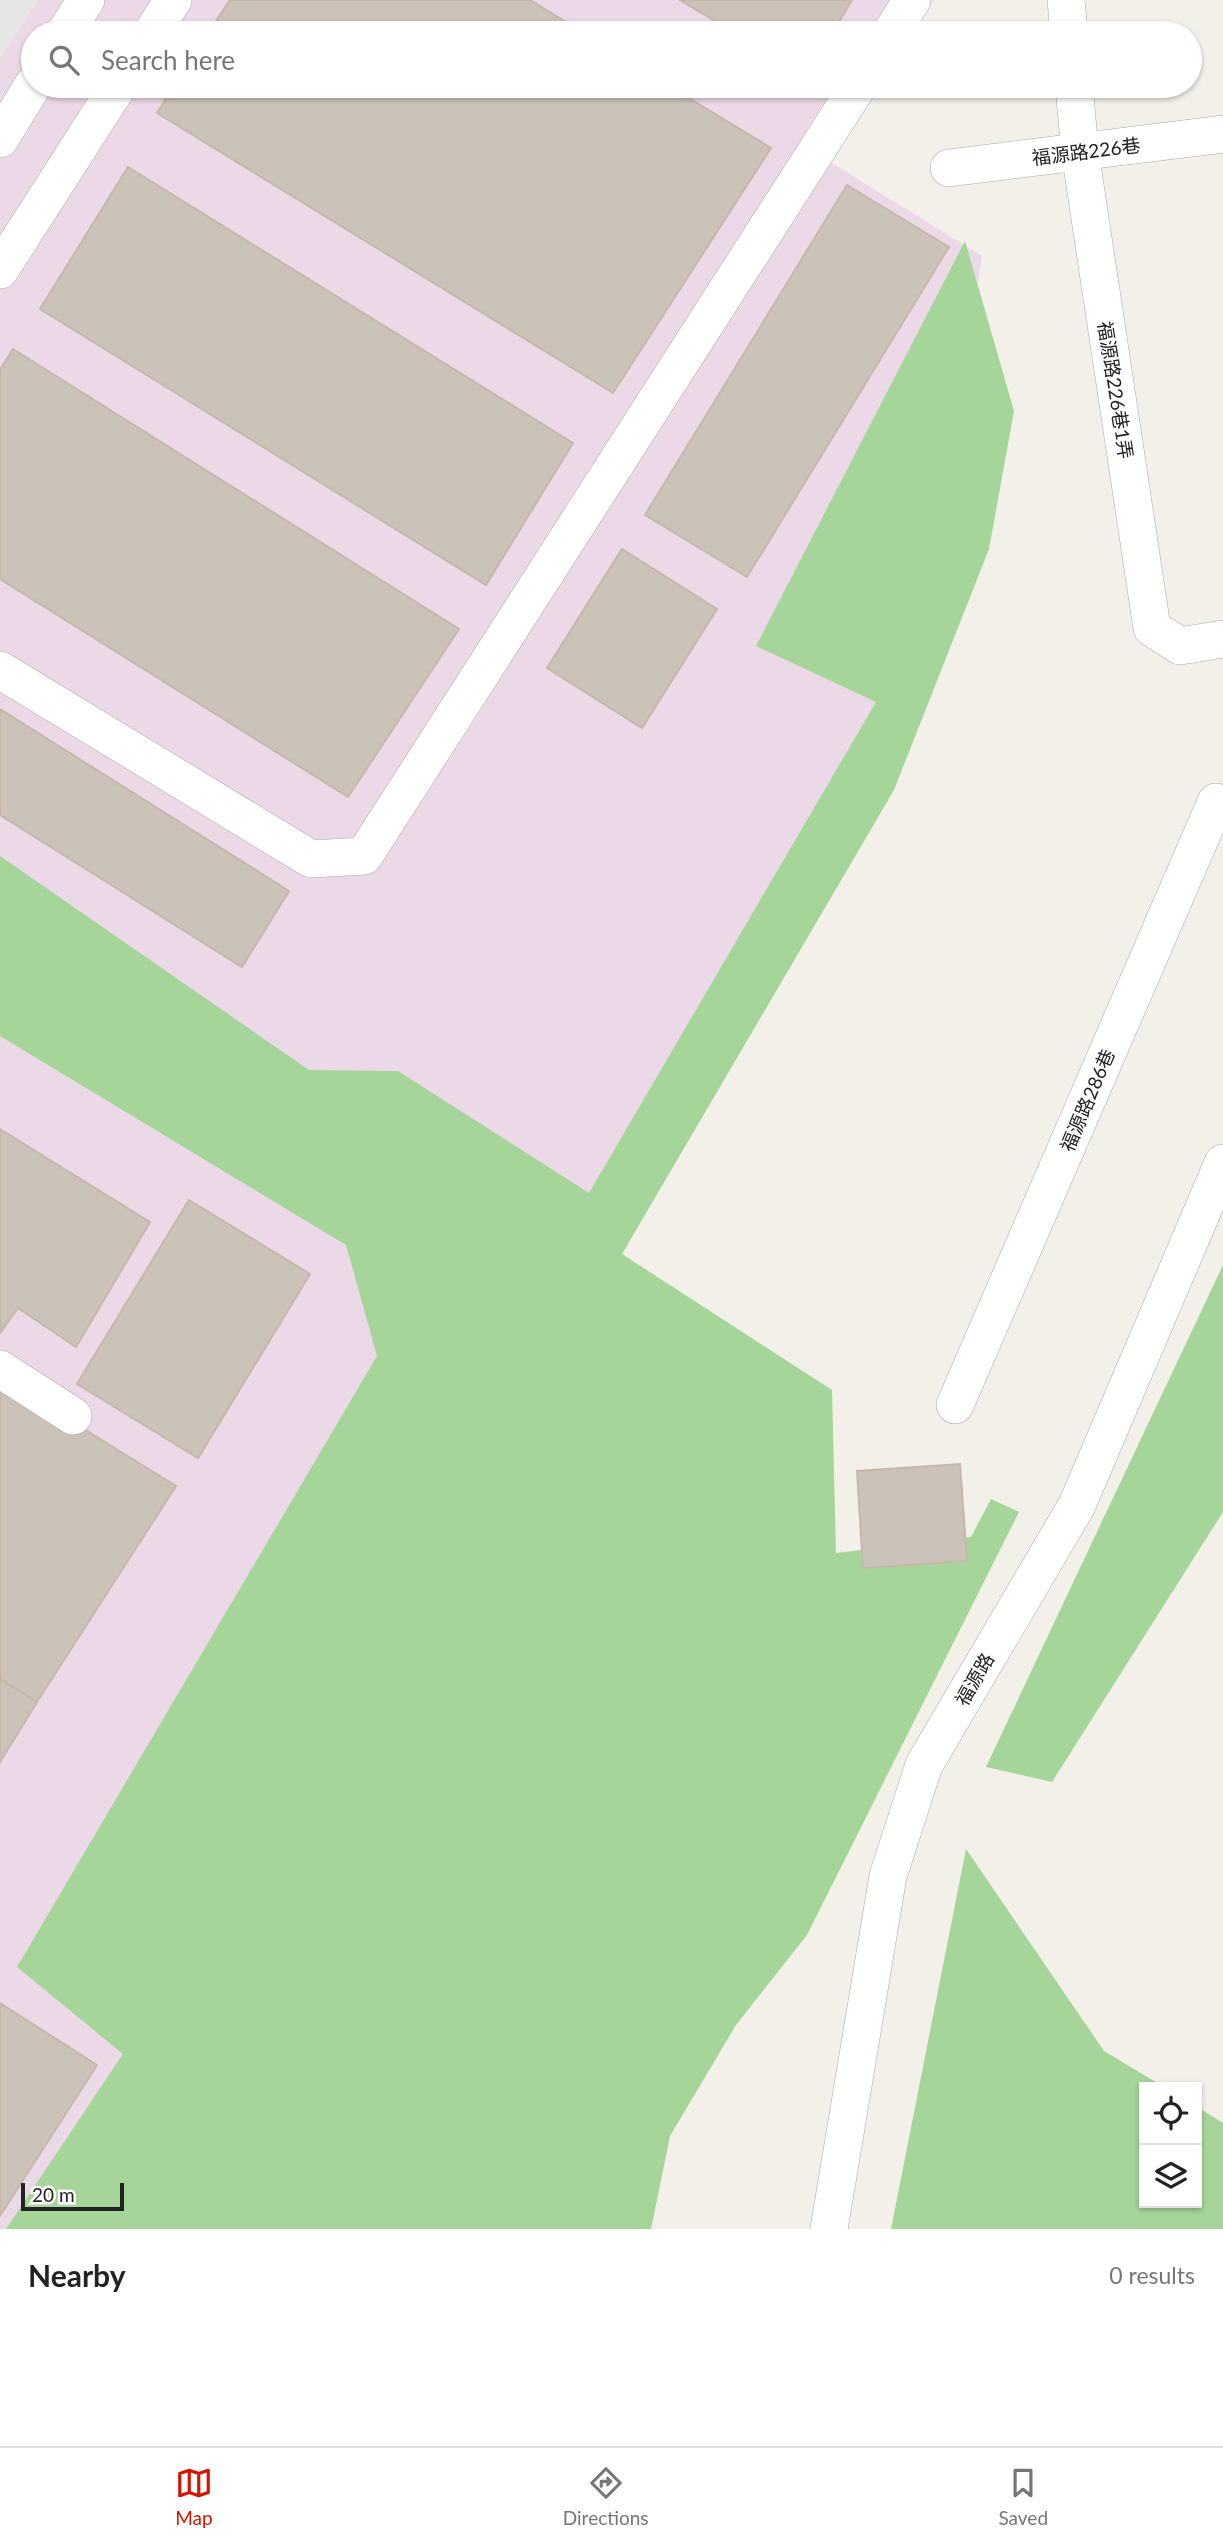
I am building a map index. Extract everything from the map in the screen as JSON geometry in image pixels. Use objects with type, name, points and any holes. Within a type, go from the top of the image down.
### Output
[{"type":"street","points":[[73,21],[86,0]]},
{"type":"street","points":[[160,21],[173,0]]},
{"type":"street","points":[[899,21],[912,0]]},
{"type":"street","points":[[1066,0],[1068,21]]},
{"type":"street","points":[[0,138],[25,98]]},
{"type":"street","points":[[0,270],[110,98]]},
{"type":"street","points":[[0,670],[311,859],[364,856],[850,98]]},
{"type":"street","name":"福源路226巷1弄","points":[[1075,98],[1080,152],[1153,628],[1180,646],[1223,639]]},
{"type":"street","name":"福源路226巷","points":[[949,168],[1223,134]]},
{"type":"street","name":"福源路286巷","points":[[955,1405],[1216,802],[1223,805]]},
{"type":"street","name":"福源路","points":[[829,2229],[888,1876],[924,1765],[1077,1505],[1223,1163]]},
{"type":"street","points":[[0,1368],[73,1416]]},
{"type":"shaded area","points":[[0,0],[934,0],[920,21],[21,21],[21,98],[871,98],[830,162],[982,256],[909,700],[34,2229],[0,2229]]},
{"type":"shaded area","points":[[0,0],[38,0],[24,21],[21,21],[21,26],[0,59]]},
{"type":"green space","points":[[965,241],[1014,411],[989,549],[894,790],[622,1254],[832,1390],[836,1553],[971,1537],[991,1499],[1019,1512],[807,1935],[736,2025],[670,2136],[651,2229],[6,2229],[123,2054],[17,1967],[377,1356],[346,1245],[0,1036],[0,856],[309,1070],[398,1071],[589,1193],[876,702],[756,646]]},
{"type":"green space","points":[[1223,1265],[1223,1512],[1052,1782],[986,1767]]},
{"type":"green space","points":[[966,1849],[1104,2051],[1156,2082],[1139,2082],[1139,2208],[1202,2208],[1202,2110],[1223,2123],[1223,2229],[891,2229]]},
{"type":"building","points":[[230,0],[530,0],[564,21],[216,21]]},
{"type":"building","points":[[680,0],[852,0],[839,21],[715,21]]},
{"type":"building","points":[[166,98],[689,98],[771,148],[613,393],[157,113]]},
{"type":"building","points":[[128,167],[573,443],[486,585],[40,309]]},
{"type":"building","points":[[847,185],[949,247],[747,577],[645,515]]},
{"type":"building","points":[[13,349],[459,629],[348,797],[0,579],[0,370]]},
{"type":"building","points":[[622,549],[717,609],[642,728],[547,668]]},
{"type":"building","points":[[0,709],[289,891],[242,967],[0,815]]},
{"type":"building","points":[[0,1129],[150,1222],[76,1347],[18,1308],[0,1333]]},
{"type":"building","points":[[189,1200],[310,1274],[198,1458],[77,1384]]},
{"type":"building","points":[[0,1377],[176,1486],[37,1702],[0,1679]]},
{"type":"building","points":[[960,1464],[967,1561],[863,1568],[857,1471]]},
{"type":"building","points":[[0,1679],[37,1702],[0,1762]]},
{"type":"building","points":[[0,2003],[97,2065],[0,2216]]}]
